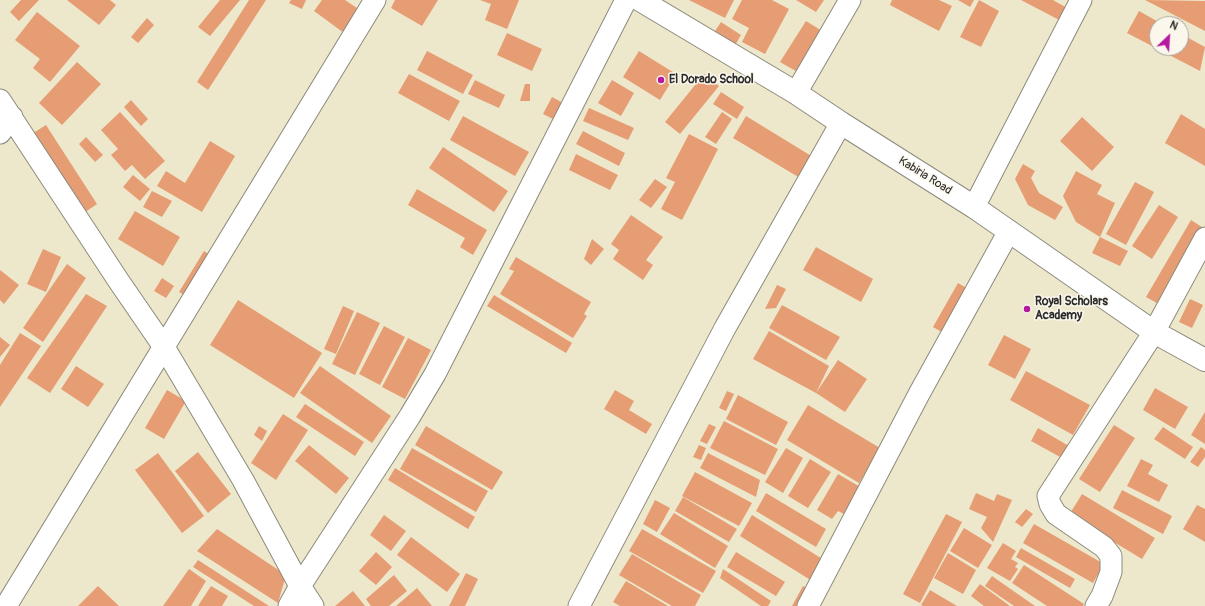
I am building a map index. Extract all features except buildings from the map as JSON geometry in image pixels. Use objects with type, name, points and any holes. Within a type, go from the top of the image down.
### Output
[{"type":"main road","name":"Kabiria Road","points":[[640,0],[796,93],[974,207],[1154,332],[1205,360]]},
{"type":"street","points":[[6,606],[376,0]]},
{"type":"street","points":[[289,606],[300,586],[410,416],[434,374],[626,0]]},
{"type":"street","points":[[796,93],[850,0]]},
{"type":"street","points":[[974,207],[1081,0]]},
{"type":"street","points":[[0,100],[6,125],[114,274],[164,347],[243,480],[300,586],[313,606]]},
{"type":"street","points":[[579,606],[725,328],[841,123]]},
{"type":"street","points":[[808,606],[919,394],[1009,231]]},
{"type":"street","points":[[1096,606],[1102,596],[1111,572],[1111,556],[1104,546],[1056,514],[1050,504],[1048,496],[1154,332],[1205,238]]},
{"type":"place","name":"El Dorado School","points":[[661,80]]},
{"type":"place","name":"Royal Scholars Academy","points":[[1027,309]]}]
